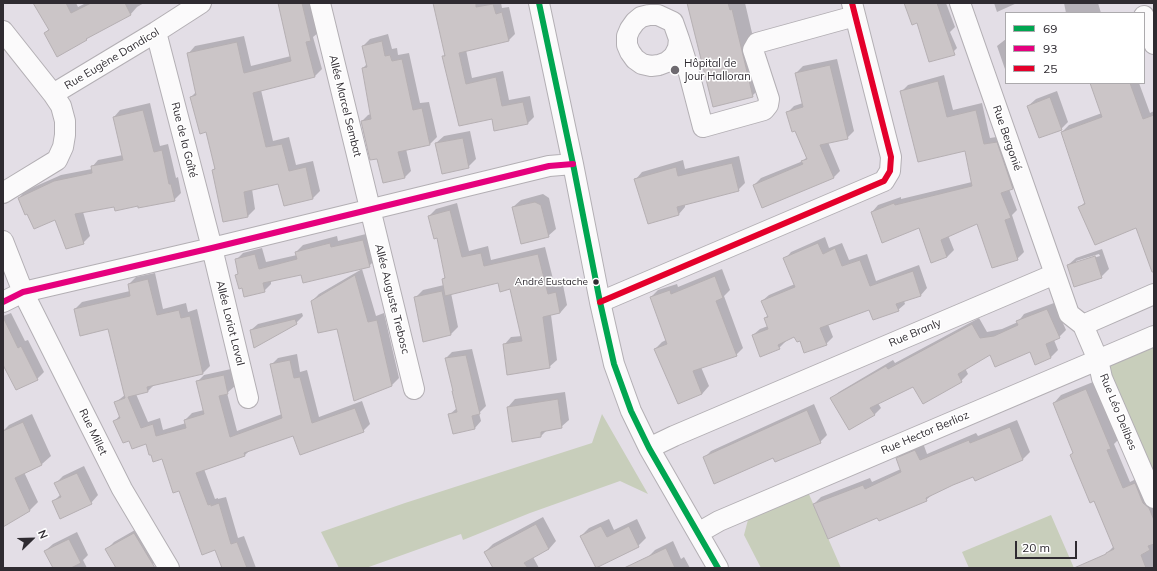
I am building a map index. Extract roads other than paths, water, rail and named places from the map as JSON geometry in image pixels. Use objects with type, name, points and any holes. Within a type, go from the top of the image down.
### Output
[{"type":"street","name":"Rue Eugène Dandicol","points":[[3,193],[57,160],[63,147],[65,121],[61,106],[53,94],[201,3]]},
{"type":"street","name":"Allée Marcel Sembat","points":[[320,3],[370,210]]},
{"type":"street","points":[[539,3],[614,364],[631,411],[649,448],[718,568]]},
{"type":"street","name":"Rue Bergonié","points":[[960,3],[1055,274]]},
{"type":"street","points":[[600,302],[884,181],[890,171],[891,157],[853,10],[757,43],[753,50],[768,99],[768,105],[764,110],[703,127],[679,39]]},
{"type":"street","points":[[1145,19],[1154,44]]},
{"type":"street","points":[[3,31],[53,94]]},
{"type":"street","name":"Rue de la Gaîté","points":[[156,32],[212,248]]},
{"type":"street","points":[[3,302],[23,292],[212,248],[549,166],[573,164]]},
{"type":"street","name":"Allée Auguste Trebosc","points":[[370,210],[414,389]]},
{"type":"street","points":[[3,241],[23,292]]},
{"type":"street","name":"Allée Loriot Laval","points":[[212,248],[248,398]]},
{"type":"street","points":[[1055,274],[1069,314],[1084,325],[1154,294]]},
{"type":"street","name":"Rue Branly","points":[[649,448],[1055,274]]},
{"type":"street","name":"Rue Millet","points":[[23,292],[122,489],[168,568]]},
{"type":"street","name":"Rue Léo Delibes","points":[[1084,325],[1098,360],[1102,378],[1154,498]]},
{"type":"street","name":"Rue Hector Berlioz","points":[[698,533],[719,521],[1154,336]]},
{"type":"place","name":"Hôpital de Jour Halloran","points":[[675,70]]},
{"type":"place","name":"André Eustache","points":[[596,282]]}]
